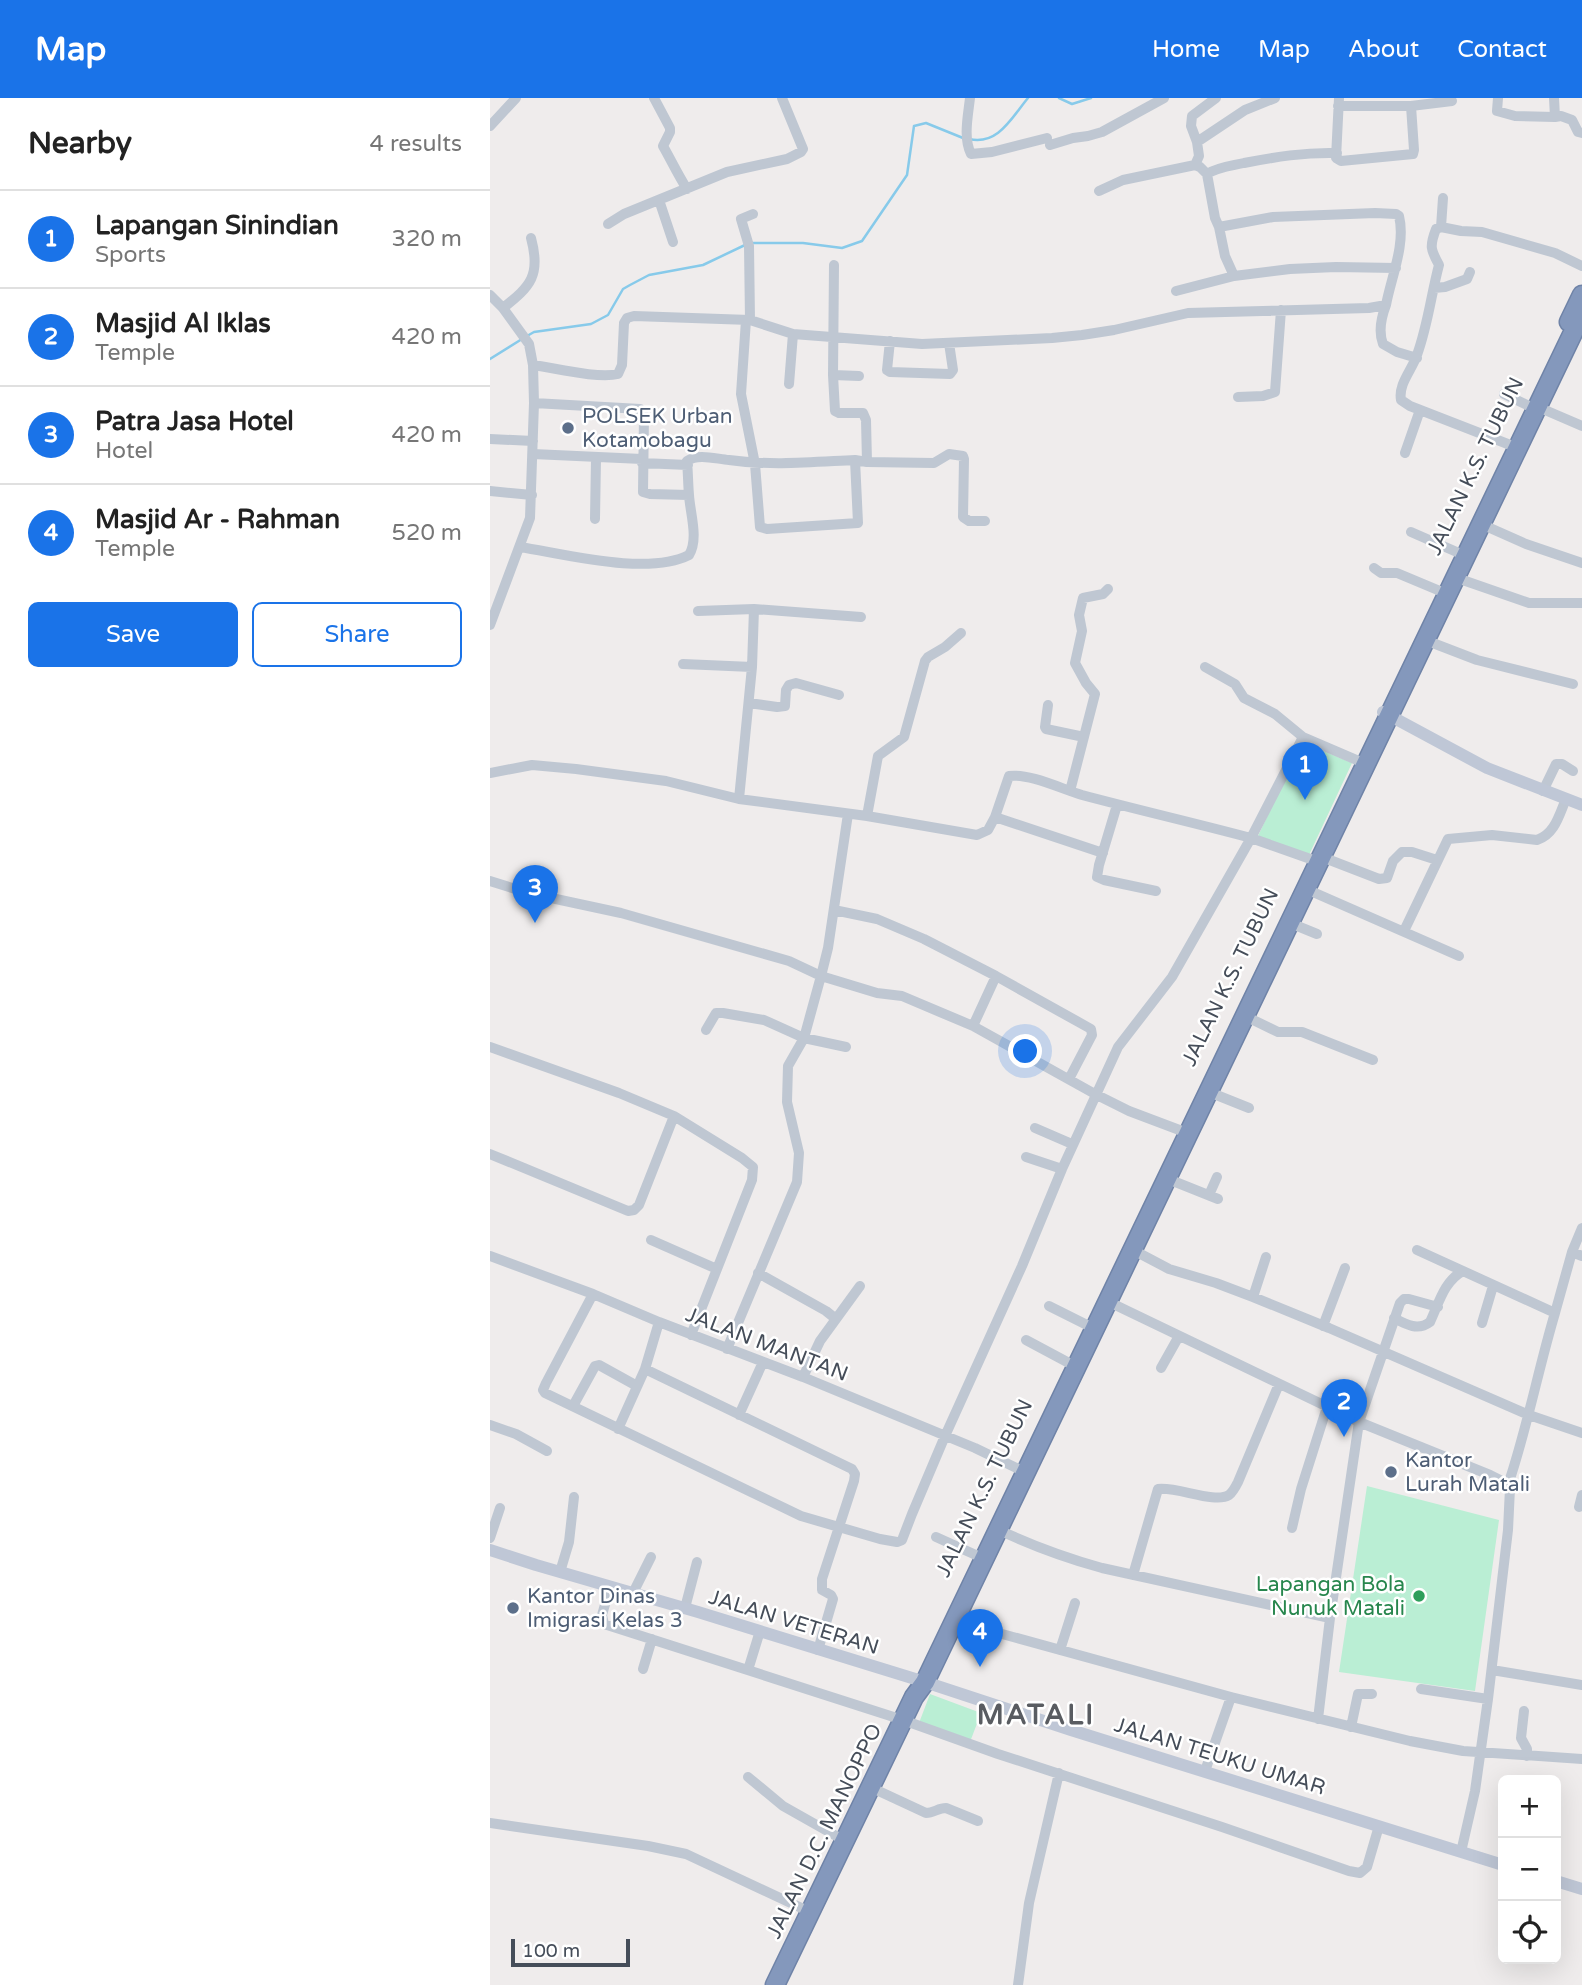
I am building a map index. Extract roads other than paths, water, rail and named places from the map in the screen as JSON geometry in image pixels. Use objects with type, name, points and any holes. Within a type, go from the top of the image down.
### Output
[{"type":"highway","name":"JALAN K.S. TUBUN","points":[[919,1686],[978,1556],[1109,1302],[1168,1178],[1186,1132],[1209,1092],[1307,889],[1359,761],[1425,640],[1443,591],[1481,524],[1580,308]]},
{"type":"highway","name":"JALAN K.S. TUBUN","points":[[919,1686],[955,1621],[999,1530],[1087,1325],[1186,1132],[1386,714],[1459,553],[1515,446]]},
{"type":"highway","name":"JALAN D.C. MANOPPO","points":[[775,1985],[919,1686]]},
{"type":"street","points":[[490,126],[516,98]]},
{"type":"street","points":[[654,98],[670,128],[663,146],[687,188]]},
{"type":"street","points":[[608,224],[624,214],[727,172],[787,159],[801,152],[803,149],[782,98]]},
{"type":"street","points":[[970,98],[968,143],[969,151],[975,155],[1102,132],[1164,98]]},
{"type":"street","points":[[1195,165],[1199,156],[1191,126],[1192,116],[1216,98]]},
{"type":"street","points":[[1197,142],[1245,110],[1275,98]]},
{"type":"street","points":[[1498,98],[1497,111],[1515,116],[1561,116],[1572,120],[1578,132],[1582,133]]},
{"type":"street","points":[[1554,98],[1552,103],[1555,117]]},
{"type":"street","points":[[1411,106],[1413,153],[1341,161],[1337,159],[1339,102],[1411,106],[1452,101]]},
{"type":"street","points":[[1207,174],[1217,169],[1275,157],[1310,152],[1337,153]]},
{"type":"street","points":[[1099,191],[1123,180],[1195,165],[1200,167],[1207,174],[1225,256],[1234,276]]},
{"type":"street","points":[[1441,227],[1443,198]]},
{"type":"street","points":[[659,200],[673,242]]},
{"type":"street","points":[[752,214],[741,219],[748,242],[748,320],[741,394],[755,464],[760,527],[767,529],[858,523],[855,460]]},
{"type":"street","points":[[1219,227],[1273,218],[1396,214],[1399,216],[1401,228],[1396,268],[1381,319],[1382,344],[1417,358]]},
{"type":"street","points":[[1515,446],[1404,404],[1400,397],[1402,387],[1417,358],[1429,318],[1439,265],[1433,257],[1432,243],[1436,229],[1441,227],[1482,232],[1555,253],[1582,266]]},
{"type":"street","points":[[503,308],[523,293],[532,280],[536,266],[531,238]]},
{"type":"street","points":[[834,265],[835,411],[860,413],[865,416],[867,463]]},
{"type":"street","points":[[1176,291],[1234,276],[1290,269],[1396,268]]},
{"type":"street","points":[[1434,288],[1467,279],[1470,272]]},
{"type":"street","points":[[490,295],[503,308],[528,344],[533,365],[534,403],[529,523],[503,590],[493,604],[490,625]]},
{"type":"street","points":[[533,365],[611,376],[618,374],[622,365],[624,323],[630,317],[748,320],[793,334],[922,344],[1082,335],[1188,313],[1386,306]]},
{"type":"street","points":[[1238,397],[1263,396],[1275,392],[1281,310]]},
{"type":"street","points":[[789,384],[793,334]]},
{"type":"street","points":[[890,341],[887,370],[890,372],[950,374],[953,370],[949,343]]},
{"type":"street","points":[[833,375],[859,376]]},
{"type":"street","points":[[1504,394],[1582,426]]},
{"type":"street","points":[[534,403],[640,409],[644,415],[644,493],[689,495]]},
{"type":"street","points":[[1405,453],[1420,410]]},
{"type":"street","points":[[490,439],[533,441]]},
{"type":"street","points":[[533,454],[688,465]]},
{"type":"street","points":[[520,547],[623,563],[667,563],[689,555],[693,549],[693,531],[689,458],[705,457],[755,464],[855,460],[867,463],[934,463],[949,454],[961,455],[964,463],[963,517],[968,521],[985,521]]},
{"type":"street","points":[[595,519],[596,458]]},
{"type":"street","points":[[490,491],[532,495]]},
{"type":"street","points":[[1481,524],[1525,544],[1582,563]]},
{"type":"street","points":[[1410,532],[1459,553]]},
{"type":"street","points":[[1374,568],[1381,573],[1397,573],[1443,591],[1529,603],[1582,603]]},
{"type":"street","points":[[1070,792],[1095,694],[1075,663],[1082,631],[1079,615],[1083,598],[1103,594],[1108,589]]},
{"type":"street","points":[[698,611],[754,609],[861,617]]},
{"type":"street","points":[[739,799],[752,667],[754,609]]},
{"type":"street","points":[[867,816],[878,756],[904,737],[925,661],[961,633]]},
{"type":"street","points":[[1425,640],[1477,660],[1573,684]]},
{"type":"street","points":[[683,664],[752,667]]},
{"type":"street","points":[[1205,667],[1235,684],[1242,696],[1275,714],[1303,737],[1359,761]]},
{"type":"street","points":[[749,703],[785,706],[786,690],[789,685],[796,683],[839,695]]},
{"type":"street","points":[[1048,705],[1046,729],[1084,737]]},
{"type":"street","points":[[1386,714],[1487,768],[1582,806]]},
{"type":"street","points":[[593,1294],[544,1388],[545,1393],[789,1511],[838,1528],[897,1542],[902,1540],[945,1436],[1022,1266],[1072,1144],[1118,1047],[1172,977],[1251,838],[1303,737]]},
{"type":"street","points":[[1543,791],[1556,764],[1562,764],[1573,771]]},
{"type":"street","points":[[490,773],[532,765],[576,769],[666,781],[739,799],[867,816],[977,835],[988,830],[1009,776],[1013,775],[1251,838],[1378,879],[1387,877],[1393,861],[1402,852],[1412,852],[1437,860]]},
{"type":"street","points":[[1404,931],[1445,842],[1453,837],[1492,835],[1537,839],[1544,837],[1553,828],[1566,799]]},
{"type":"street","points":[[1117,804],[1097,877],[1156,891]]},
{"type":"street","points":[[727,1349],[799,1176],[799,1153],[788,1109],[788,1066],[804,1038],[821,976],[848,814]]},
{"type":"street","points":[[995,817],[1103,853]]},
{"type":"street","points":[[490,881],[789,961],[821,976],[877,993],[902,996],[974,1026],[1129,1111],[1186,1132]]},
{"type":"street","points":[[1307,889],[1459,956]]},
{"type":"street","points":[[834,910],[889,923],[924,939],[1092,1030],[1092,1035],[1069,1079]]},
{"type":"street","points":[[1290,923],[1317,934]]},
{"type":"street","points":[[974,1026],[996,976]]},
{"type":"street","points":[[706,1030],[713,1017],[719,1013],[764,1020],[804,1038],[846,1047]]},
{"type":"street","points":[[1245,1016],[1278,1032],[1302,1032],[1373,1060]]},
{"type":"street","points":[[490,1047],[619,1093],[674,1116],[753,1167],[751,1180],[691,1335]]},
{"type":"street","points":[[1209,1092],[1249,1108]]},
{"type":"street","points":[[490,1154],[628,1211],[634,1210],[639,1205],[674,1116]]},
{"type":"street","points":[[1035,1128],[1072,1144]]},
{"type":"street","points":[[1026,1157],[1062,1169]]},
{"type":"street","points":[[1168,1178],[1213,1197],[1217,1177]]},
{"type":"street","points":[[1508,1485],[1530,1415],[1541,1360],[1577,1254],[1582,1228]]},
{"type":"street","points":[[650,1240],[717,1269]]},
{"type":"street","points":[[1133,1250],[1169,1269],[1253,1297],[1530,1415],[1582,1433]]},
{"type":"street","points":[[1417,1250],[1555,1313]]},
{"type":"street","points":[[1253,1297],[1266,1257]]},
{"type":"street","name":"JALAN MANTAN","points":[[491,1258],[593,1294],[691,1335],[803,1377],[945,1436],[1023,1472]]},
{"type":"street","points":[[1323,1326],[1345,1268]]},
{"type":"street","points":[[1394,1318],[1419,1327],[1430,1322],[1447,1284],[1463,1271]]},
{"type":"street","points":[[758,1273],[827,1311],[836,1319]]},
{"type":"street","points":[[803,1377],[821,1341],[860,1286]]},
{"type":"street","points":[[1482,1322],[1493,1286]]},
{"type":"street","points":[[1318,1719],[1359,1423],[1400,1303],[1409,1298],[1437,1307]]},
{"type":"street","points":[[1109,1302],[1359,1423],[1490,1475],[1508,1485],[1511,1490],[1508,1530],[1492,1670],[1475,1791],[1461,1852]]},
{"type":"street","points":[[1049,1306],[1087,1325]]},
{"type":"street","points":[[618,1429],[645,1369],[659,1322]]},
{"type":"street","points":[[1161,1368],[1179,1336]]},
{"type":"street","points":[[1027,1340],[1069,1363]]},
{"type":"street","points":[[739,1415],[763,1362]]},
{"type":"street","points":[[573,1406],[595,1366],[600,1365],[637,1385]]},
{"type":"street","points":[[645,1369],[852,1469],[855,1474],[854,1481],[821,1585],[822,1590],[833,1599],[818,1650]]},
{"type":"street","points":[[1133,1575],[1158,1489],[1221,1498],[1230,1494],[1238,1482],[1279,1384]]},
{"type":"street","points":[[1292,1528],[1307,1467],[1327,1407]]},
{"type":"street","points":[[490,1425],[516,1434],[547,1451]]},
{"type":"street","points":[[1578,1507],[1582,1495]]},
{"type":"street","points":[[560,1572],[569,1542],[574,1497]]},
{"type":"street","points":[[490,1538],[500,1508]]},
{"type":"street","points":[[999,1530],[1067,1558],[1330,1618]]},
{"type":"street","points":[[936,1536],[978,1556]]},
{"type":"street","name":"JALAN VETERAN","points":[[490,1550],[760,1631],[919,1686]]},
{"type":"street","points":[[633,1593],[651,1557]]},
{"type":"street","points":[[685,1608],[697,1562]]},
{"type":"street","points":[[610,1587],[602,1622],[903,1720],[1355,1873],[1364,1871],[1367,1867],[1379,1826]]},
{"type":"street","points":[[1060,1650],[1075,1604]]},
{"type":"street","points":[[955,1621],[1231,1697],[1435,1746],[1480,1753],[1582,1759]]},
{"type":"street","points":[[748,1670],[760,1631]]},
{"type":"street","points":[[643,1669],[652,1639]]},
{"type":"street","points":[[1492,1670],[1582,1685]]},
{"type":"street","name":"JALAN TEUKU UMAR","points":[[919,1686],[1205,1771],[1498,1863]]},
{"type":"street","points":[[1421,1689],[1488,1699]]},
{"type":"street","points":[[1351,1727],[1358,1694],[1372,1694]]},
{"type":"street","points":[[1205,1771],[1231,1697]]},
{"type":"street","points":[[1524,1711],[1521,1738],[1527,1749],[1527,1756]]},
{"type":"street","points":[[1018,1985],[1036,1865],[1059,1773]]},
{"type":"street","points":[[748,1777],[783,1806],[850,1830]]},
{"type":"street","points":[[870,1787],[926,1813],[946,1808],[978,1821]]},
{"type":"street","points":[[490,1824],[648,1846],[686,1854],[810,1912]]},
{"type":"street","points":[[1561,1883],[1582,1889]]},
{"type":"waterway","points":[[969,139],[979,140],[996,134],[1028,98]]},
{"type":"waterway","points":[[1059,98],[1072,104],[1091,98]]},
{"type":"waterway","points":[[751,243],[803,243],[842,248],[862,241],[907,175],[914,126],[926,123],[963,138]]},
{"type":"waterway","points":[[527,336],[534,332],[591,324],[608,315],[623,289],[649,275],[703,265],[745,245]]},
{"type":"waterway","points":[[490,359],[522,339]]},
{"type":"place","name":"POLSEK Urban Kotamobagu","points":[[568,428]]},
{"type":"place","name":"Lapangan Sinindian","points":[[1305,800]]},
{"type":"place","name":"Patra Jasa Hotel","points":[[535,923]]},
{"type":"place","name":"Masjid Al Iklas","points":[[1344,1437]]},
{"type":"place","name":"Kantor Lurah Matali","points":[[1391,1472]]},
{"type":"place","name":"Lapangan Bola Nunuk Matali","points":[[1419,1596]]},
{"type":"place","name":"Kantor Dinas Imigrasi Kelas 3","points":[[513,1608]]},
{"type":"place","name":"Masjid Ar - Rahman","points":[[980,1667]]},
{"type":"district","name":"MATALI","points":[[1036,1714]]}]
